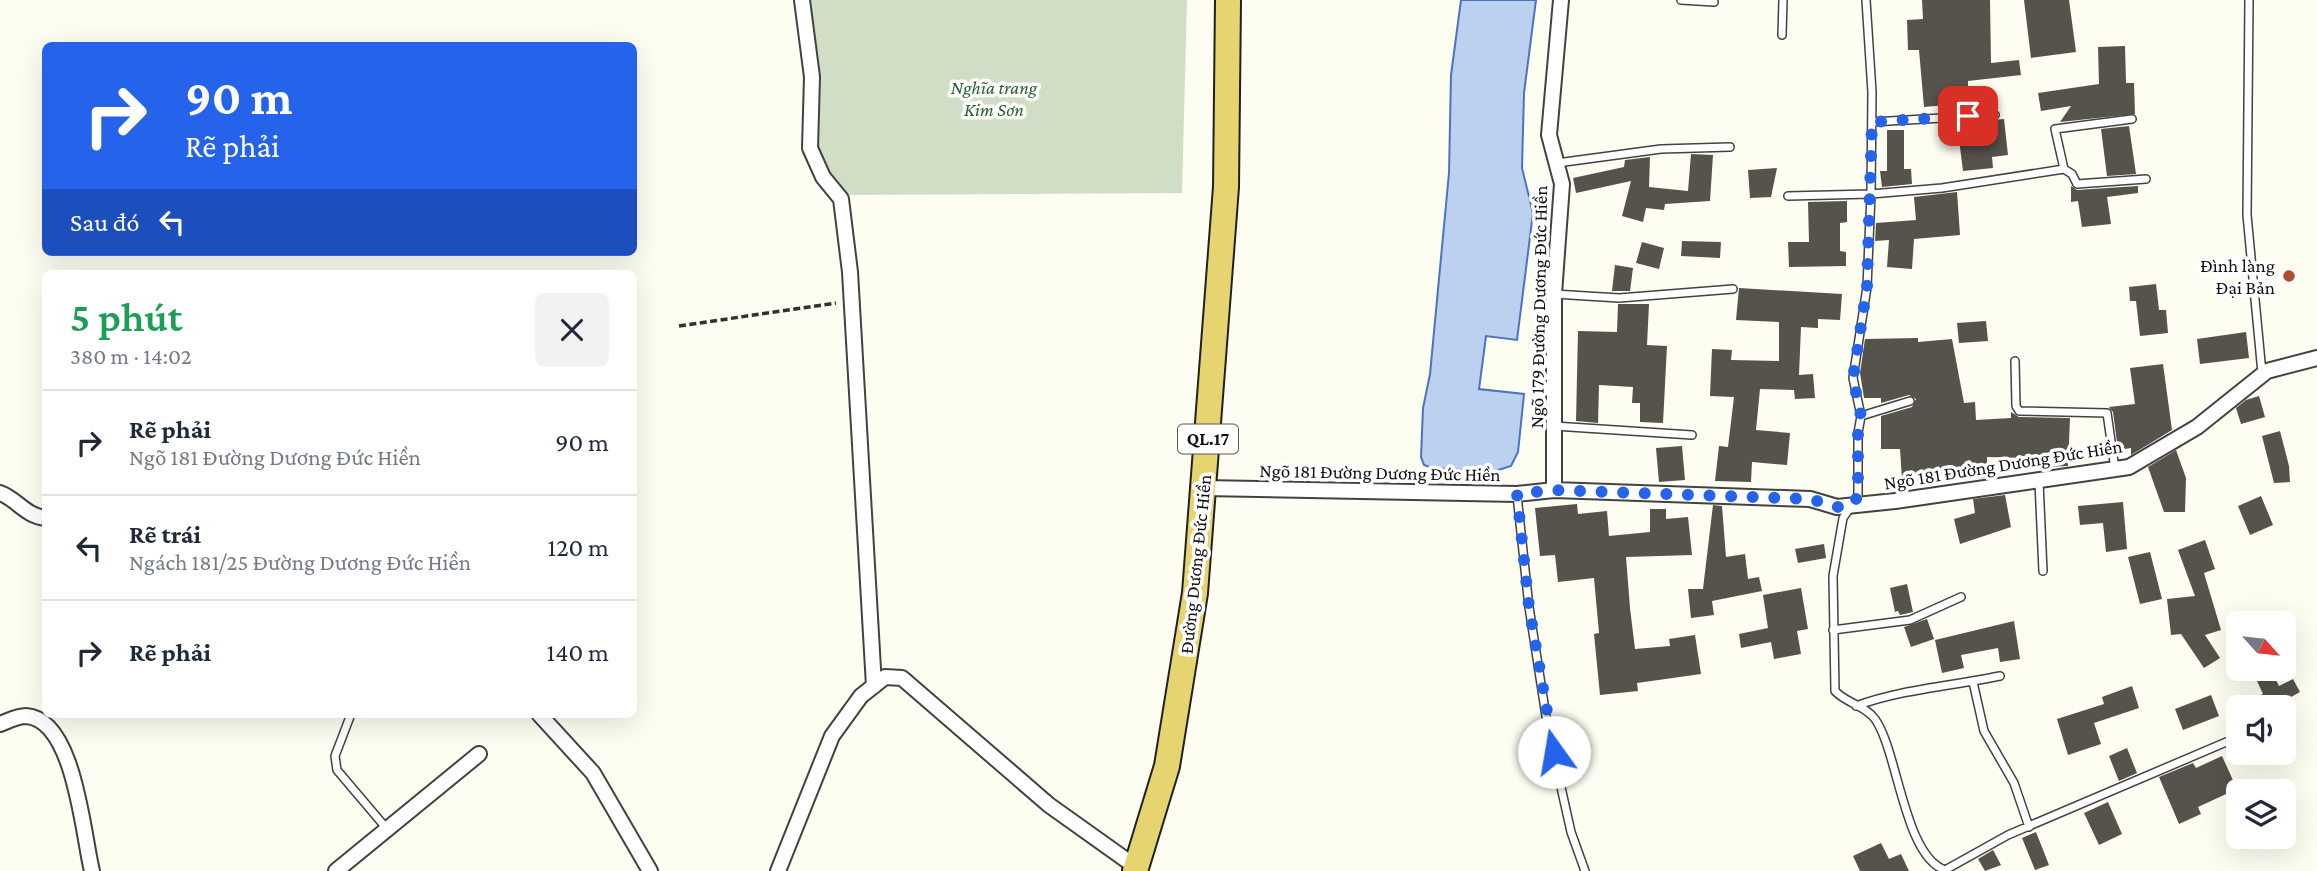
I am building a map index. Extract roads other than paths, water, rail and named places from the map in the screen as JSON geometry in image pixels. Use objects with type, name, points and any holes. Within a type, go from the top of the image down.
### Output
[{"type":"highway","name":"Đường Dương Đức Hiền","points":[[1136,869],[1167,766],[1195,593],[1226,187],[1228,0]]},
{"type":"street","points":[[802,0],[812,76],[810,148],[823,177],[842,199],[852,301],[874,686]]},
{"type":"street","name":"Ngõ 179 Đường Dương Đức Hiền","points":[[1554,490],[1555,294],[1562,184],[1549,135],[1561,0]]},
{"type":"street","name":"Ngõ 181 Đường Dương Đức Hiền","points":[[1204,488],[1517,494],[1554,490],[1810,499],[1837,507],[1855,501],[2039,482],[2129,467],[2197,427],[2262,375],[2284,364],[2317,358]]},
{"type":"street","points":[[0,493],[20,508],[42,516]]},
{"type":"street","points":[[778,871],[832,736],[861,696],[885,677],[902,678],[1049,805],[1136,869]]},
{"type":"street","points":[[0,724],[26,716],[41,722],[54,734],[66,758],[77,791],[92,871]]},
{"type":"street","points":[[543,718],[593,773],[650,871]]},
{"type":"street","points":[[336,871],[479,754]]},
{"type":"lane","points":[[1681,0],[1714,2]]},
{"type":"lane","points":[[1782,35],[1783,0]]},
{"type":"lane","points":[[1866,0],[1872,122],[1867,287],[1853,378],[1861,416],[1855,501],[1843,518],[1833,576],[1835,691],[1874,717],[1881,730],[1900,795],[1918,837],[1938,868],[1945,870],[2029,827],[2226,742]]},
{"type":"lane","points":[[2249,0],[2247,215],[2262,375]]},
{"type":"lane","points":[[1872,122],[1995,115]]},
{"type":"lane","points":[[2064,169],[2055,129],[2132,119]]},
{"type":"lane","points":[[1556,163],[1661,149],[1730,147]]},
{"type":"lane","points":[[1788,196],[1871,194],[1942,188],[2064,169],[2072,174],[2077,184],[2146,179]]},
{"type":"lane","points":[[1555,294],[1619,298],[1733,289]]},
{"type":"lane","points":[[2015,361],[2016,406],[2019,411],[2107,413],[2116,469]]},
{"type":"lane","points":[[1861,416],[1910,401]]},
{"type":"lane","points":[[1554,426],[1692,435]]},
{"type":"lane","points":[[2039,482],[2043,571]]},
{"type":"lane","points":[[1517,494],[1529,607],[1548,729],[1571,832],[1585,871]]},
{"type":"lane","points":[[1833,630],[1910,620],[1961,597]]},
{"type":"lane","points":[[1856,706],[1887,695],[2000,676]]},
{"type":"lane","points":[[1973,682],[1984,732],[2014,783],[2029,827]]},
{"type":"lane","points":[[349,718],[335,756],[337,770],[387,829]]},
{"type":"water","points":[[1461,0],[1536,0],[1524,93],[1522,168],[1533,213],[1517,340],[1486,336],[1479,389],[1524,394],[1518,452],[1511,466],[1492,472],[1432,468],[1424,465],[1421,457],[1423,408],[1430,374],[1449,173],[1451,75]]},
{"type":"place","name":"Đình làng Đại Bản","points":[[2289,276]]},
{"type":"park label","name":"Nghĩa trang Kim Sơn","points":[[994,98]]}]
